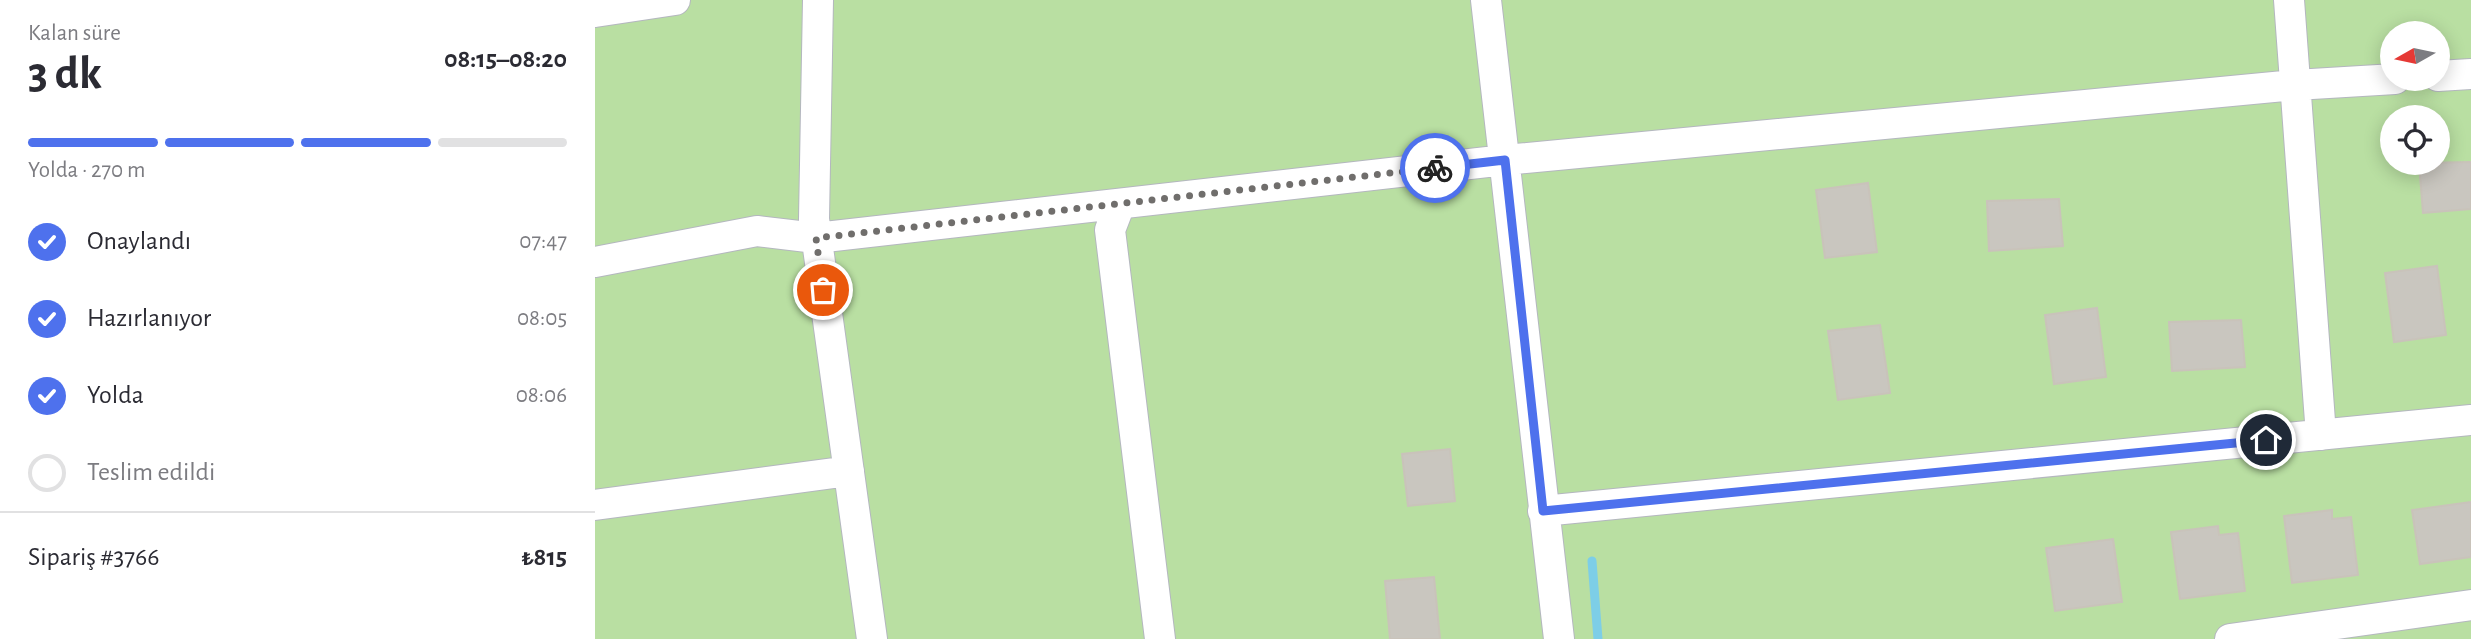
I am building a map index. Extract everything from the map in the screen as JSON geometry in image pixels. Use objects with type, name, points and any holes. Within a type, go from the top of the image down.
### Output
[{"type":"street","points":[[595,12],[675,0]]},
{"type":"street","points":[[818,0],[814,219],[872,639]]},
{"type":"street","points":[[1486,0],[1559,639]]},
{"type":"street","points":[[2288,0],[2321,435]]},
{"type":"street","points":[[2450,75],[2471,74]]},
{"type":"street","points":[[595,262],[757,231],[816,238],[1505,160],[2295,85],[2380,80]]},
{"type":"street","points":[[1120,204],[1109,230],[1160,639]]},
{"type":"street","points":[[1543,511],[2471,420]]},
{"type":"street","points":[[595,505],[849,471]]},
{"type":"street","points":[[2230,639],[2471,605]]},
{"type":"green space","points":[[595,0],[2471,0],[2471,639],[595,639]]},
{"type":"building","points":[[2450,162],[2471,162],[2471,209],[2423,213],[2420,175],[2450,175]]},
{"type":"building","points":[[1868,183],[1877,252],[1825,258],[1816,190]]},
{"type":"building","points":[[2059,199],[2063,246],[1989,251],[1987,201]]},
{"type":"building","points":[[2437,266],[2446,335],[2394,342],[2385,273]]},
{"type":"building","points":[[2097,308],[2106,377],[2054,384],[2045,315]]},
{"type":"building","points":[[2241,320],[2245,367],[2172,371],[2169,322]]},
{"type":"building","points":[[1880,325],[1890,393],[1838,400],[1828,331]]},
{"type":"building","points":[[1450,449],[1455,501],[1408,506],[1402,454]]},
{"type":"building","points":[[2471,502],[2471,557],[2420,564],[2412,510]]},
{"type":"building","points":[[2332,510],[2332,519],[2351,517],[2358,575],[2292,583],[2284,516]]},
{"type":"building","points":[[2218,526],[2219,535],[2238,533],[2245,591],[2180,599],[2171,532]]},
{"type":"building","points":[[2113,539],[2122,602],[2055,611],[2046,548]]},
{"type":"building","points":[[1434,577],[1440,639],[1390,639],[1385,581]]},
{"type":"waterway","points":[[1592,561],[1598,639]]},
{"type":"way so far","points":[[823,290],[816,238],[1435,168]]},
{"type":"route","points":[[1435,168],[1505,160],[1543,511],[2266,440]]}]
